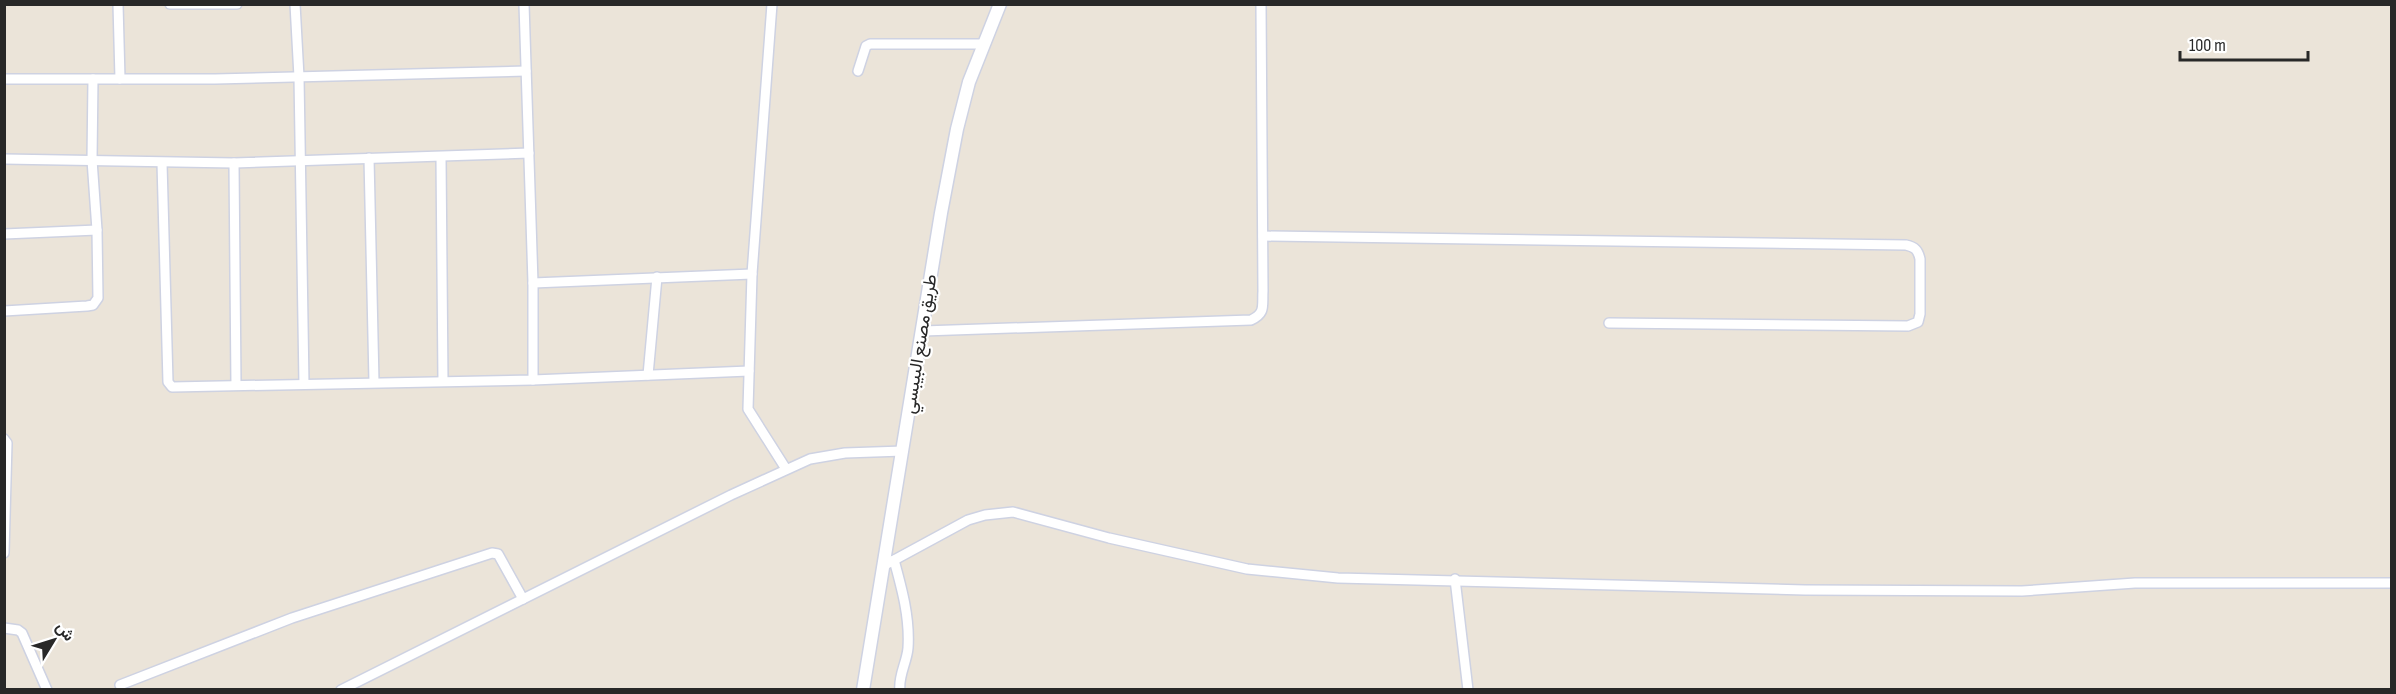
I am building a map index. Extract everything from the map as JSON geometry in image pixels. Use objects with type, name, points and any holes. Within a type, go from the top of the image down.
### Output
[{"type":"main road","name":"طريق مصنع البيبسي","points":[[863,690],[889,563],[903,451],[941,213],[957,129],[969,82],[1000,4]]},
{"type":"street","points":[[118,4],[120,79]]},
{"type":"street","points":[[170,4],[237,4]]},
{"type":"street","points":[[295,4],[304,384]]},
{"type":"street","points":[[524,4],[534,283],[533,380]]},
{"type":"street","points":[[772,4],[752,274],[748,409],[786,469]]},
{"type":"street","points":[[923,331],[1251,320],[1260,316],[1262,311],[1263,236],[1261,4]]},
{"type":"street","points":[[858,71],[866,46],[870,44],[983,44]]},
{"type":"street","points":[[4,79],[298,77],[526,71]]},
{"type":"street","points":[[4,311],[93,305],[98,298],[97,230],[92,160],[93,79]]},
{"type":"street","points":[[4,159],[234,163],[530,153]]},
{"type":"street","points":[[441,157],[443,381]]},
{"type":"street","points":[[369,158],[374,382]]},
{"type":"street","points":[[162,163],[168,382],[170,386],[533,380],[750,371]]},
{"type":"street","points":[[234,163],[236,385]]},
{"type":"street","points":[[4,234],[97,230]]},
{"type":"street","points":[[1263,236],[1906,245],[1914,247],[1918,252],[1920,314],[1918,322],[1908,326],[1609,323]]},
{"type":"street","points":[[534,283],[752,274]]},
{"type":"street","points":[[648,375],[657,277]]},
{"type":"street","points":[[4,439],[7,442],[8,490],[4,552]]},
{"type":"street","points":[[341,690],[786,469],[810,459],[845,453],[903,451]]},
{"type":"street","points":[[900,690],[900,680],[908,658],[909,641],[905,604],[889,563],[968,520],[985,515],[1013,512],[1170,553],[1263,571],[1338,578],[1455,579],[1805,590],[2022,591],[2135,583],[2391,583]]},
{"type":"street","points":[[120,685],[292,618],[492,553],[498,554],[523,599]]},
{"type":"street","points":[[1455,579],[1468,690]]},
{"type":"street","points":[[7,629],[22,633],[47,690]]}]
